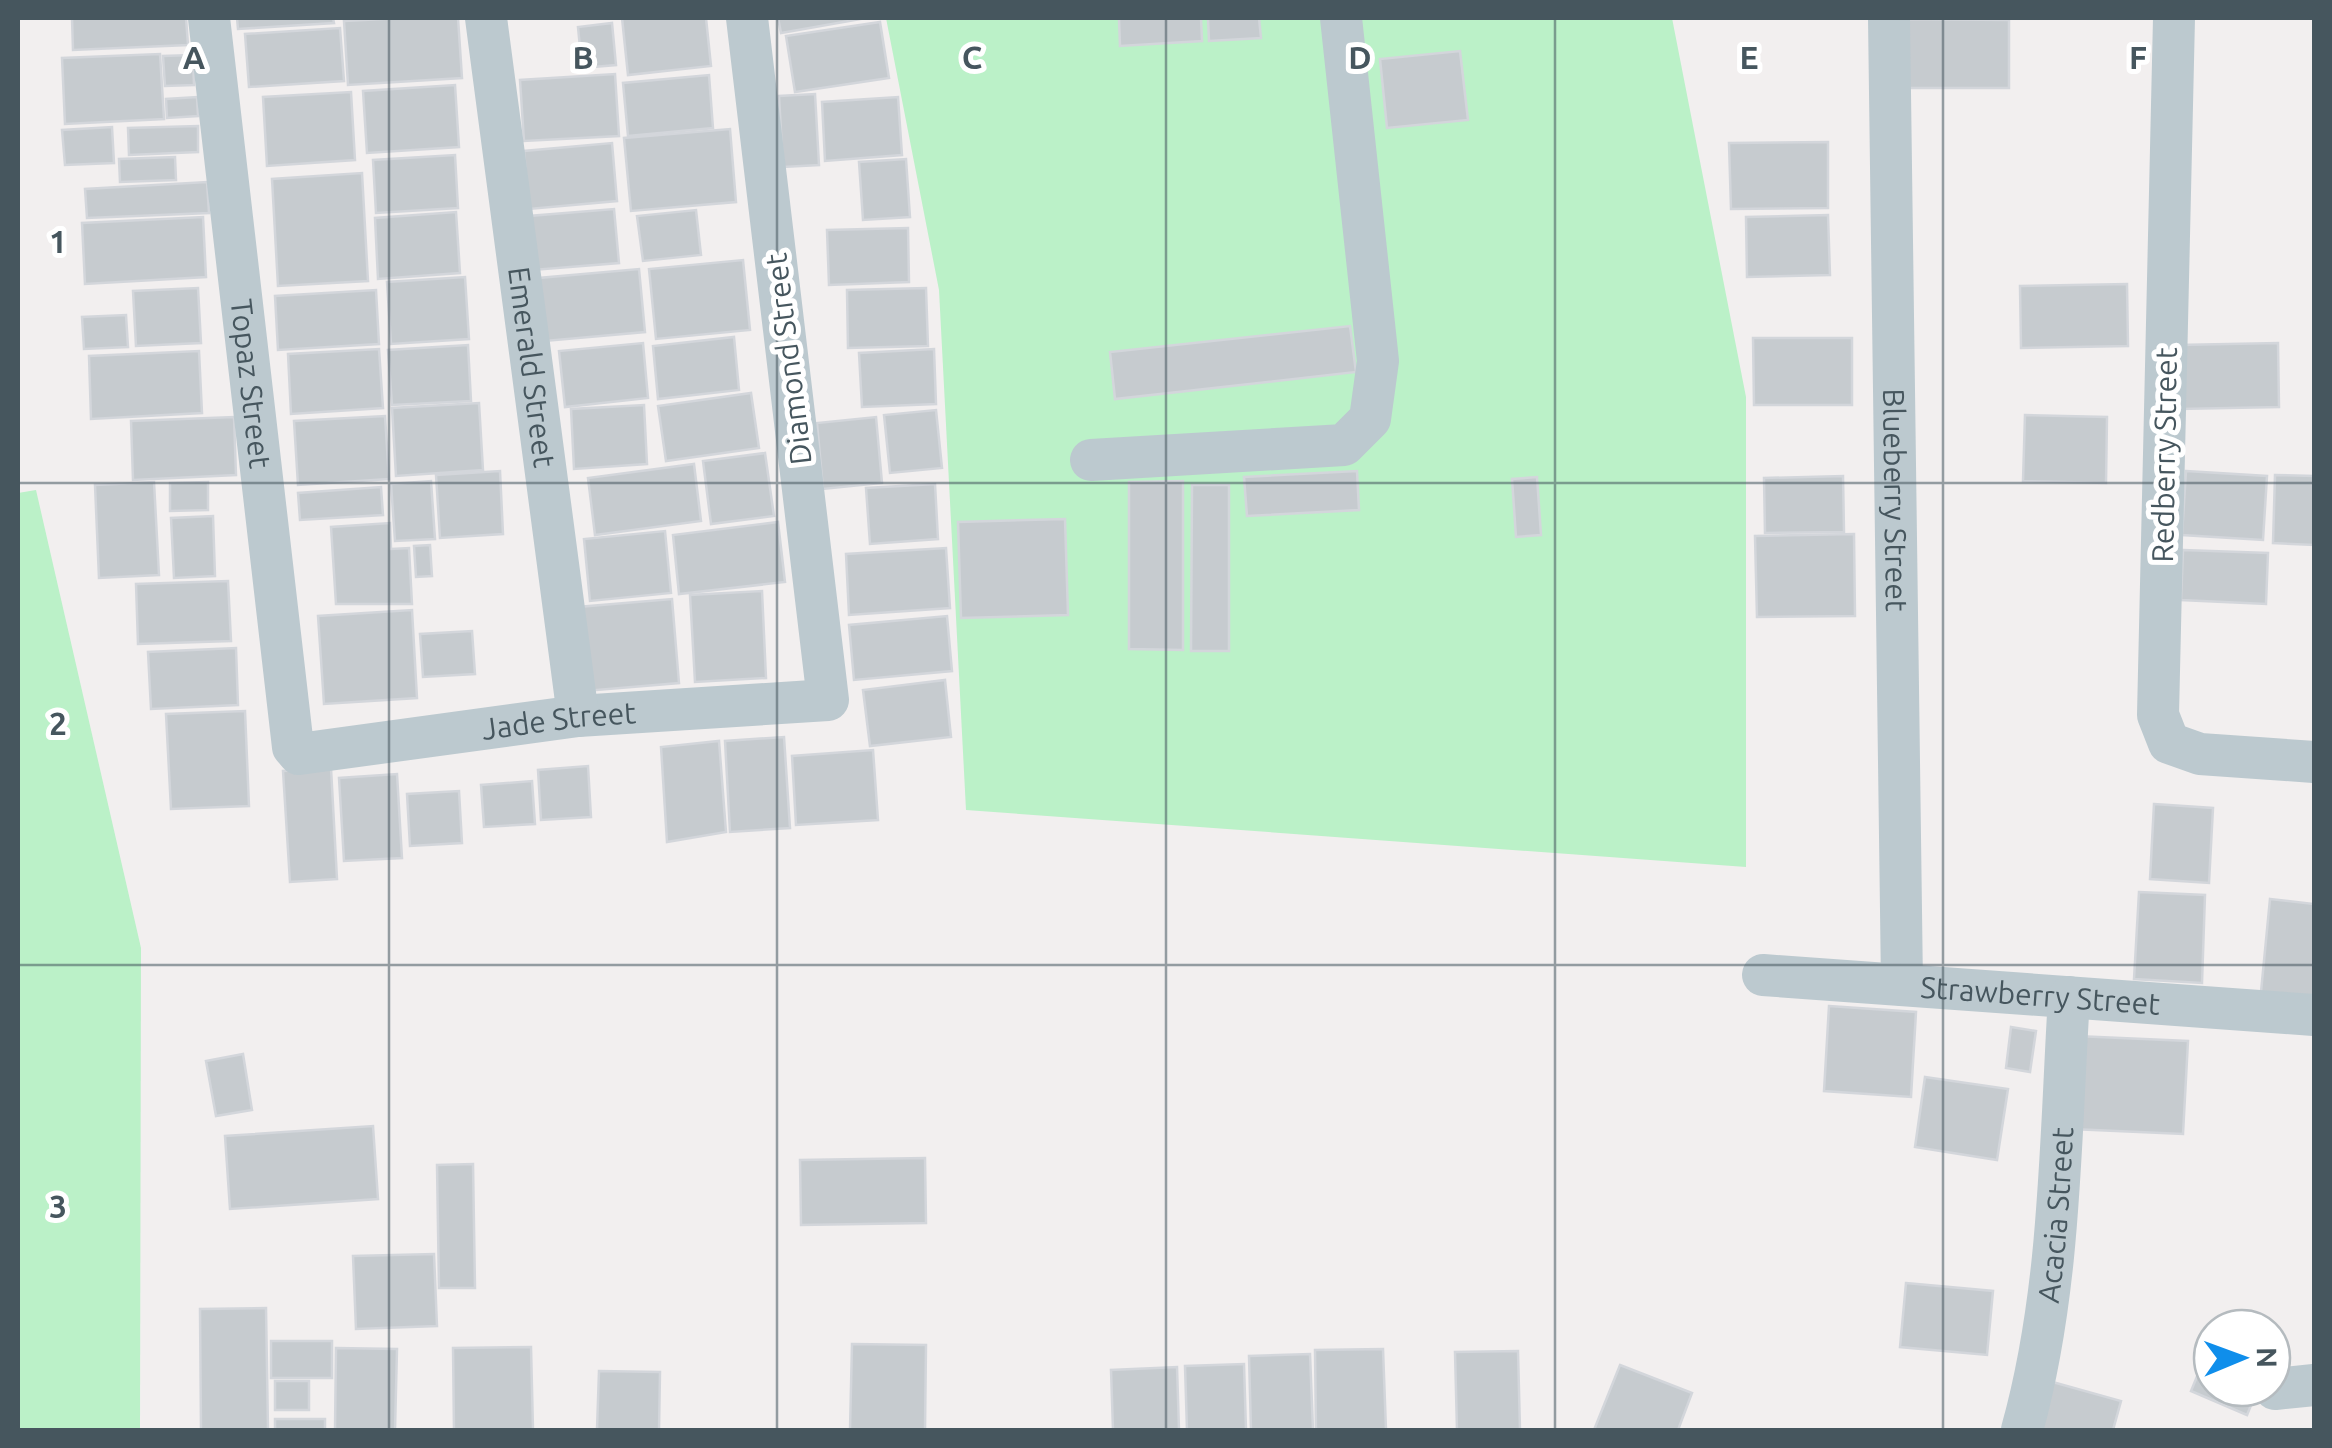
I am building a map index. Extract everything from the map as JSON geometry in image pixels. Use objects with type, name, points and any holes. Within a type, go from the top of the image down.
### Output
[{"type":"street","name":"Topaz Street","points":[[209,18],[294,750]]},
{"type":"street","name":"Emerald Street","points":[[486,18],[578,716]]},
{"type":"street","name":"Diamond Street","points":[[747,18],[828,700]]},
{"type":"street","points":[[1090,460],[1344,445],[1370,419],[1378,361],[1342,18]]},
{"type":"street","name":"Blueberry Street","points":[[1889,18],[1902,985]]},
{"type":"street","name":"Redberry Street","points":[[2174,18],[2158,715],[2169,743],[2200,754],[2314,762]]},
{"type":"street","name":"Jade Street","points":[[294,750],[299,754],[578,716],[828,700]]},
{"type":"street","name":"Strawberry Street","points":[[1763,975],[2314,1015]]},
{"type":"street","name":"Acacia Street","points":[[2022,1430],[2038,1370],[2054,1252],[2069,997]]},
{"type":"green space","points":[[886,18],[1672,18],[1746,397],[1746,867],[966,810],[939,290]]},
{"type":"green space","points":[[36,490],[141,948],[140,1430],[18,1430],[18,493]]},
{"type":"building","points":[[72,18],[186,18],[188,45],[73,50]]},
{"type":"building","points":[[237,18],[333,18],[334,23],[238,29]]},
{"type":"building","points":[[458,18],[462,78],[348,85],[344,21]]},
{"type":"building","points":[[622,18],[706,18],[711,66],[628,75]]},
{"type":"building","points":[[778,18],[866,18],[781,33]]},
{"type":"building","points":[[1119,18],[1201,18],[1202,41],[1120,46]]},
{"type":"building","points":[[1208,18],[1259,18],[1261,38],[1209,41]]},
{"type":"building","points":[[1899,19],[2009,20],[2009,88],[1899,88]]},
{"type":"building","points":[[880,22],[889,78],[795,92],[786,36]]},
{"type":"building","points":[[612,23],[616,65],[582,68],[578,27]]},
{"type":"building","points":[[340,28],[344,81],[249,87],[245,34]]},
{"type":"building","points":[[1460,51],[1468,120],[1387,128],[1380,59]]},
{"type":"building","points":[[160,54],[164,119],[65,124],[62,58]]},
{"type":"building","points":[[193,55],[194,85],[165,86],[163,56]]},
{"type":"building","points":[[615,74],[619,136],[524,141],[520,80]]},
{"type":"building","points":[[709,75],[713,128],[628,136],[623,83]]},
{"type":"building","points":[[455,85],[459,147],[367,153],[363,91]]},
{"type":"building","points":[[351,92],[355,160],[267,166],[263,97]]},
{"type":"building","points":[[815,94],[819,165],[783,167],[779,96]]},
{"type":"building","points":[[197,97],[198,116],[167,118],[166,99]]},
{"type":"building","points":[[898,97],[902,155],[825,161],[822,102]]},
{"type":"building","points":[[198,126],[198,152],[129,155],[128,128]]},
{"type":"building","points":[[112,127],[114,163],[65,165],[62,130]]},
{"type":"building","points":[[730,129],[736,202],[631,211],[624,138]]},
{"type":"building","points":[[1828,142],[1828,208],[1731,209],[1729,143]]},
{"type":"building","points":[[612,143],[617,201],[529,209],[524,151]]},
{"type":"building","points":[[455,155],[458,208],[376,213],[373,160]]},
{"type":"building","points":[[175,157],[176,180],[120,182],[119,159]]},
{"type":"building","points":[[906,159],[910,217],[863,220],[859,162]]},
{"type":"building","points":[[362,173],[368,281],[278,286],[272,179]]},
{"type":"building","points":[[207,182],[209,213],[87,218],[85,189]]},
{"type":"building","points":[[614,209],[619,263],[533,270],[529,216]]},
{"type":"building","points":[[696,210],[701,255],[643,261],[637,216]]},
{"type":"building","points":[[456,212],[460,273],[378,279],[375,218]]},
{"type":"building","points":[[1828,215],[1830,275],[1747,277],[1746,217]]},
{"type":"building","points":[[203,217],[206,277],[85,284],[82,223]]},
{"type":"building","points":[[908,228],[909,282],[829,285],[827,230]]},
{"type":"building","points":[[743,260],[750,330],[656,339],[649,269]]},
{"type":"building","points":[[639,269],[645,332],[545,341],[539,278]]},
{"type":"building","points":[[465,277],[469,339],[391,344],[387,282]]},
{"type":"building","points":[[2127,284],[2128,346],[2021,348],[2020,286]]},
{"type":"building","points":[[198,288],[201,343],[136,346],[133,291]]},
{"type":"building","points":[[926,288],[928,346],[848,348],[847,290]]},
{"type":"building","points":[[376,290],[379,344],[278,350],[275,296]]},
{"type":"building","points":[[126,315],[128,347],[84,349],[82,317]]},
{"type":"building","points":[[1350,326],[1356,372],[1115,399],[1110,352]]},
{"type":"building","points":[[734,337],[739,390],[658,399],[653,346]]},
{"type":"building","points":[[1753,338],[1852,338],[1852,405],[1754,405]]},
{"type":"building","points":[[643,343],[648,398],[565,407],[559,351]]},
{"type":"building","points":[[2278,343],[2279,407],[2179,409],[2178,345]]},
{"type":"building","points":[[468,345],[471,401],[392,405],[388,350]]},
{"type":"building","points":[[379,349],[383,408],[291,414],[288,354]]},
{"type":"building","points":[[934,349],[936,404],[862,407],[859,353]]},
{"type":"building","points":[[199,351],[202,413],[91,419],[89,356]]},
{"type":"building","points":[[751,393],[759,448],[666,461],[658,406]]},
{"type":"building","points":[[479,403],[483,470],[396,476],[392,408]]},
{"type":"building","points":[[644,405],[647,464],[574,469],[571,409]]},
{"type":"building","points":[[936,410],[942,468],[890,473],[884,415]]},
{"type":"building","points":[[2025,415],[2107,417],[2106,483],[2023,481]]},
{"type":"building","points":[[385,416],[389,479],[298,485],[294,421]]},
{"type":"building","points":[[234,417],[236,475],[133,480],[131,421]]},
{"type":"building","points":[[876,417],[882,483],[823,489],[817,423]]},
{"type":"building","points":[[765,453],[774,516],[711,524],[703,461]]},
{"type":"building","points":[[694,464],[701,521],[595,535],[588,478]]},
{"type":"building","points":[[500,471],[503,534],[440,538],[436,475]]},
{"type":"building","points":[[1357,471],[1359,510],[1247,516],[1244,477]]},
{"type":"building","points":[[2186,471],[2267,476],[2263,540],[2182,535]]},
{"type":"building","points":[[2275,475],[2314,476],[2314,545],[2273,543]]},
{"type":"building","points":[[1843,476],[1844,532],[1765,533],[1764,478]]},
{"type":"building","points":[[1537,477],[1541,535],[1516,537],[1512,479]]},
{"type":"building","points":[[431,481],[435,539],[395,541],[391,484]]},
{"type":"building","points":[[1183,481],[1183,650],[1129,649],[1129,482]]},
{"type":"building","points":[[154,482],[159,575],[99,578],[95,485]]},
{"type":"building","points":[[208,482],[208,510],[170,511],[170,483]]},
{"type":"building","points":[[935,484],[938,539],[870,544],[866,488]]},
{"type":"building","points":[[1192,485],[1229,485],[1229,651],[1191,651]]},
{"type":"building","points":[[381,487],[383,515],[300,520],[298,493]]},
{"type":"building","points":[[213,516],[215,576],[174,578],[171,518]]},
{"type":"building","points":[[1065,519],[1068,615],[961,618],[958,522]]},
{"type":"building","points":[[778,522],[785,582],[679,594],[673,535]]},
{"type":"building","points":[[390,523],[391,549],[409,548],[412,604],[336,604],[331,527]]},
{"type":"building","points":[[665,531],[671,593],[590,601],[584,539]]},
{"type":"building","points":[[1854,534],[1855,616],[1757,617],[1755,536]]},
{"type":"building","points":[[430,545],[432,576],[416,577],[414,546]]},
{"type":"building","points":[[946,548],[950,608],[849,615],[846,554]]},
{"type":"building","points":[[2183,550],[2268,553],[2266,604],[2181,600]]},
{"type":"building","points":[[228,581],[231,641],[138,644],[136,584]]},
{"type":"building","points":[[762,591],[766,678],[695,682],[690,595]]},
{"type":"building","points":[[672,599],[679,683],[585,691],[578,607]]},
{"type":"building","points":[[412,610],[417,698],[324,704],[318,616]]},
{"type":"building","points":[[947,616],[952,671],[854,680],[849,625]]},
{"type":"building","points":[[472,631],[475,674],[423,677],[420,634]]},
{"type":"building","points":[[236,648],[238,705],[151,709],[148,652]]},
{"type":"building","points":[[945,680],[951,737],[870,746],[863,690]]},
{"type":"building","points":[[245,711],[249,806],[171,809],[166,714]]},
{"type":"building","points":[[784,737],[790,828],[730,832],[725,741]]},
{"type":"building","points":[[719,741],[726,832],[667,842],[661,747]]},
{"type":"building","points":[[873,750],[878,820],[796,825],[792,756]]},
{"type":"building","points":[[588,766],[591,817],[541,820],[538,770]]},
{"type":"building","points":[[331,768],[337,879],[290,882],[283,771]]},
{"type":"building","points":[[397,774],[402,858],[344,861],[339,778]]},
{"type":"building","points":[[532,781],[535,824],[484,827],[481,785]]},
{"type":"building","points":[[459,791],[462,843],[410,846],[407,794]]},
{"type":"building","points":[[2154,804],[2213,808],[2209,883],[2150,879]]},
{"type":"building","points":[[2139,892],[2205,895],[2202,983],[2134,979]]},
{"type":"building","points":[[2270,899],[2314,904],[2314,998],[2261,992]]},
{"type":"building","points":[[1829,1006],[1916,1012],[1911,1097],[1824,1091]]},
{"type":"building","points":[[2011,1027],[2036,1031],[2030,1072],[2006,1068]]},
{"type":"building","points":[[2076,1036],[2188,1041],[2183,1134],[2072,1129]]},
{"type":"building","points":[[243,1054],[252,1110],[216,1116],[206,1061]]},
{"type":"building","points":[[1925,1077],[2008,1089],[1997,1160],[1915,1147]]},
{"type":"building","points":[[373,1126],[378,1199],[230,1209],[225,1136]]},
{"type":"building","points":[[925,1158],[926,1223],[801,1225],[800,1160]]},
{"type":"building","points":[[473,1164],[475,1288],[439,1288],[437,1165]]},
{"type":"building","points":[[434,1254],[437,1326],[356,1329],[353,1256]]},
{"type":"building","points":[[1906,1283],[1993,1291],[1987,1355],[1900,1347]]},
{"type":"building","points":[[266,1308],[268,1430],[201,1430],[200,1309]]},
{"type":"building","points":[[271,1341],[332,1341],[332,1378],[271,1378]]},
{"type":"building","points":[[852,1344],[926,1345],[925,1430],[850,1430]]},
{"type":"building","points":[[531,1347],[533,1430],[454,1430],[453,1348]]},
{"type":"building","points":[[336,1348],[397,1349],[395,1430],[335,1430]]},
{"type":"building","points":[[1383,1349],[1386,1430],[1316,1430],[1315,1350]]},
{"type":"building","points":[[1518,1351],[1520,1430],[1457,1430],[1455,1352]]},
{"type":"building","points":[[1310,1354],[1313,1430],[1251,1430],[1249,1356]]},
{"type":"building","points":[[1244,1364],[1246,1430],[1187,1430],[1185,1366]]},
{"type":"building","points":[[1620,1365],[1692,1393],[1678,1430],[1594,1430]]},
{"type":"building","points":[[1177,1367],[1179,1430],[1113,1430],[1111,1370]]},
{"type":"building","points":[[599,1371],[660,1372],[659,1430],[597,1430]]},
{"type":"building","points":[[275,1381],[309,1381],[309,1410],[275,1410]]},
{"type":"building","points":[[2049,1381],[2121,1401],[2113,1430],[2036,1430]]},
{"type":"building","points":[[2231,1408],[2250,1408],[2247,1415]]},
{"type":"building","points":[[275,1419],[325,1419],[325,1430],[275,1430]]}]
